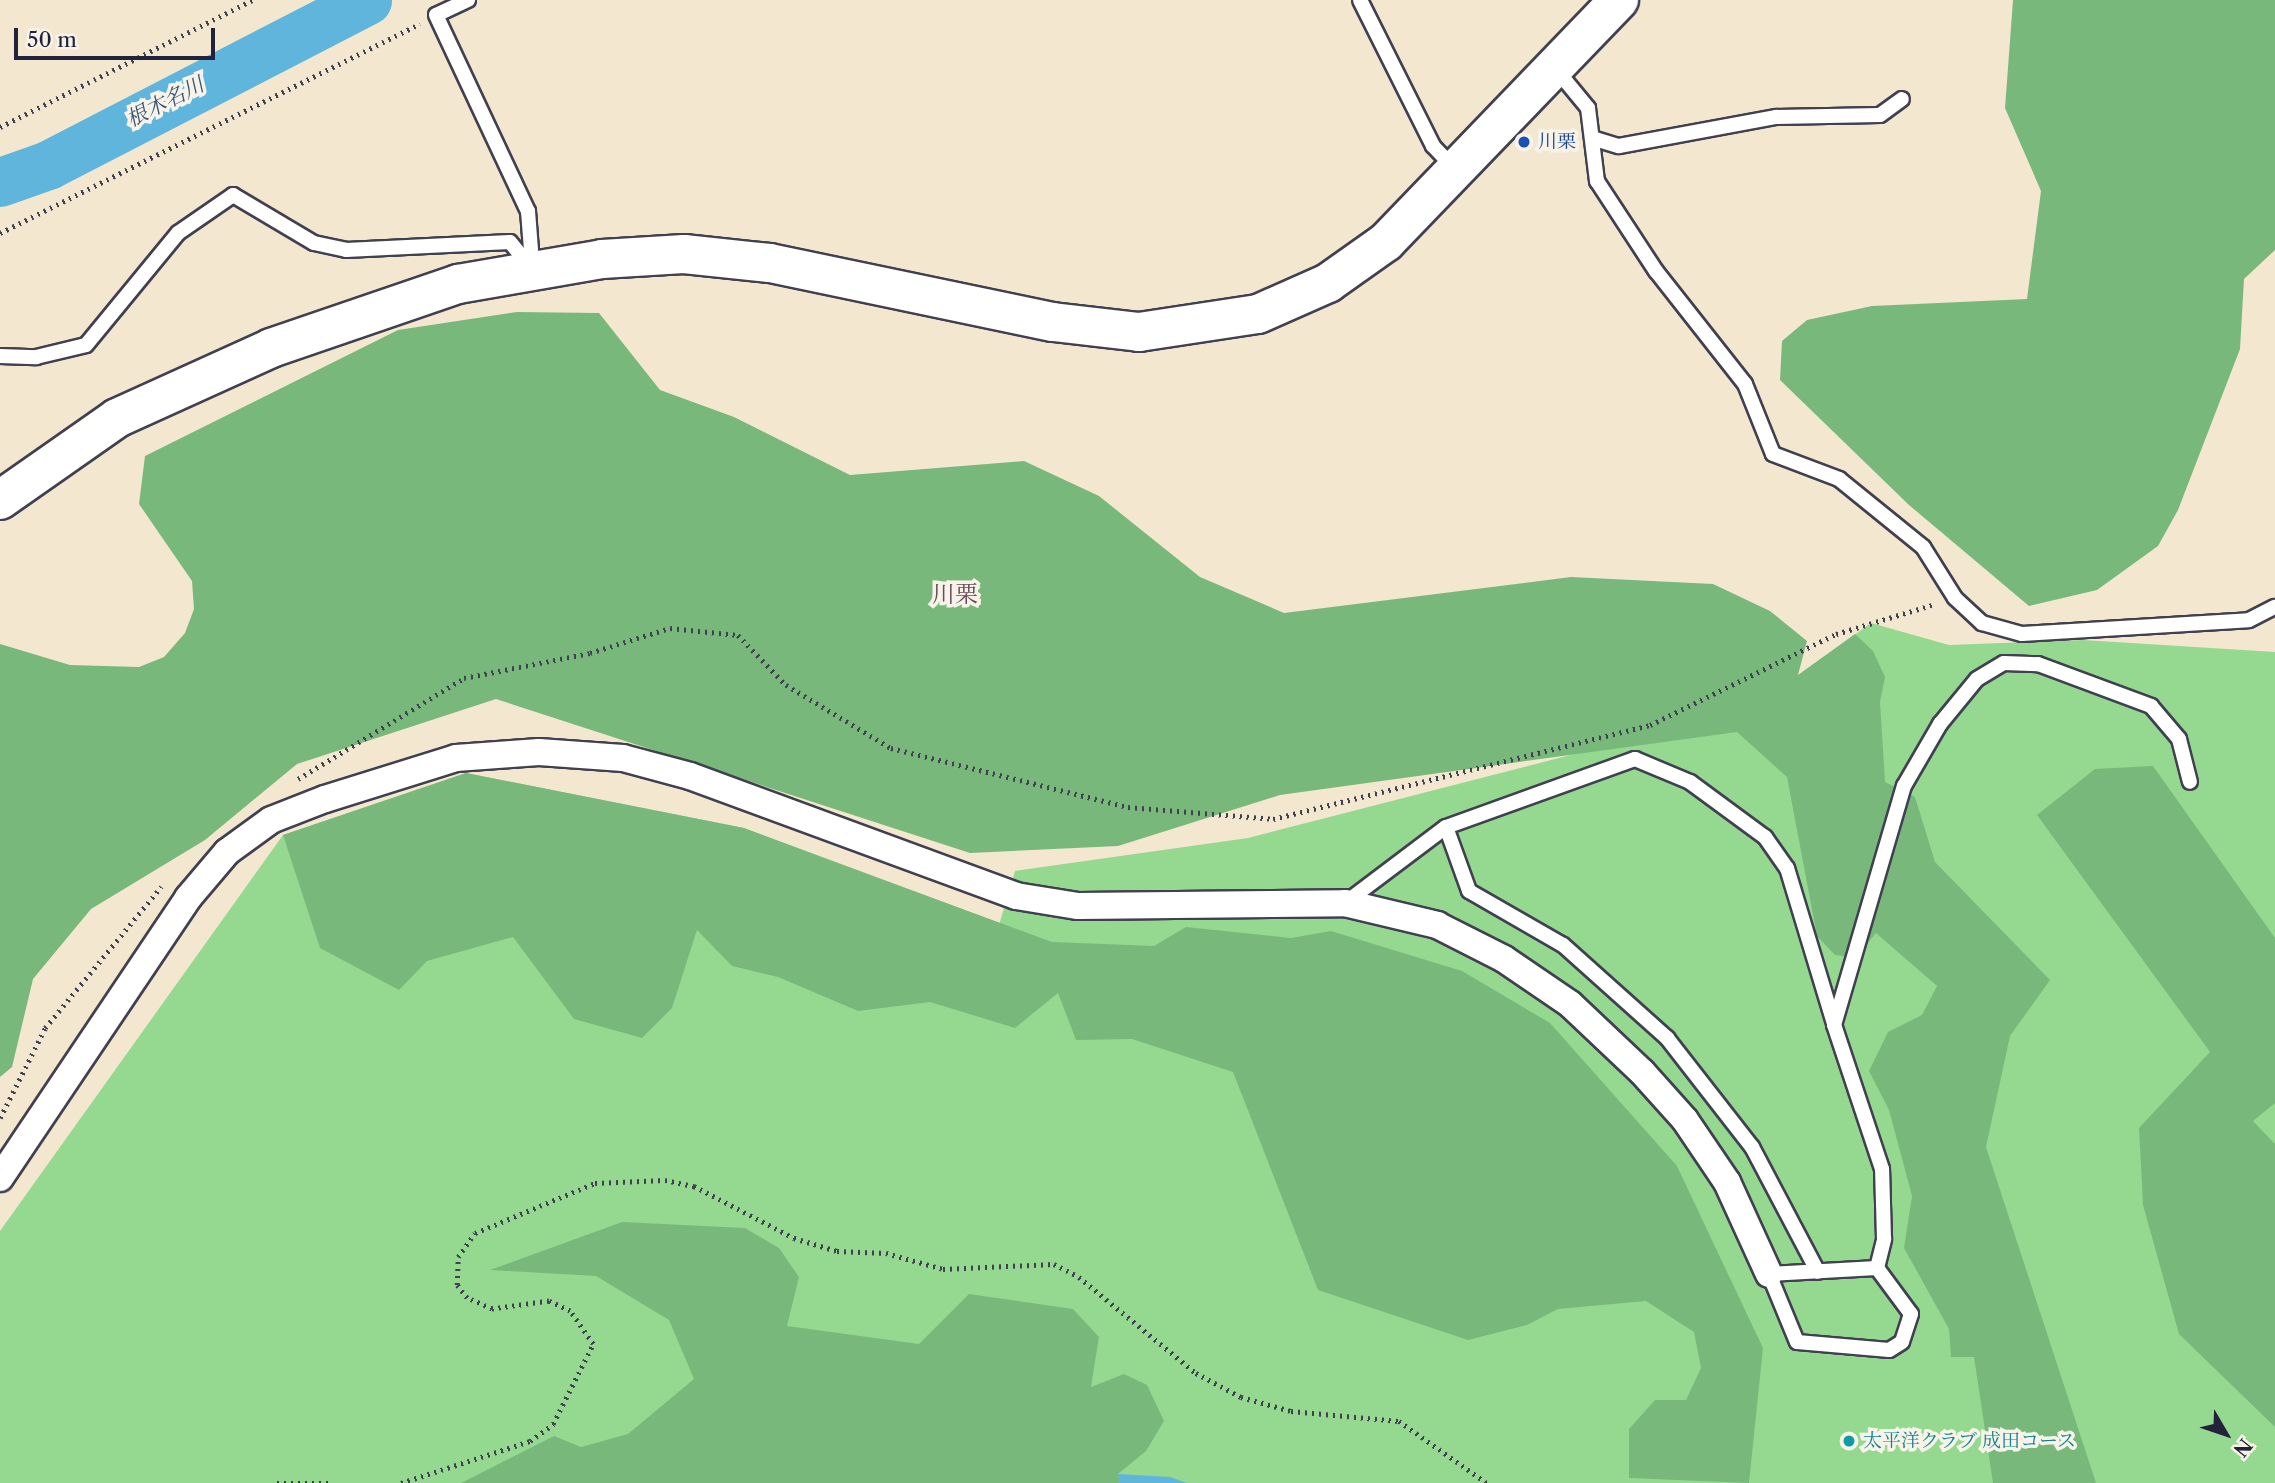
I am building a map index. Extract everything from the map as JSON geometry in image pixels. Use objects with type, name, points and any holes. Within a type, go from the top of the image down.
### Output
[{"type":"street","points":[[0,500],[117,418],[271,348],[458,284],[602,259],[724,257],[1053,322],[1139,332],[1182,329],[1258,314],[1328,283],[1385,242],[1619,0]]},
{"type":"street","points":[[0,1178],[188,898],[227,852],[271,820],[456,758],[539,752],[622,758],[690,776],[1016,896],[1078,906],[1345,903],[1437,925],[1504,959],[1570,1004],[1685,1119],[1727,1182],[1769,1274]]},
{"type":"lane","points":[[468,0],[436,15],[528,211],[532,270]]},
{"type":"lane","points":[[1360,0],[1433,146],[1457,170]]},
{"type":"lane","points":[[1555,68],[1588,108],[1597,181],[1663,281],[1745,384],[1773,454],[1839,479],[1923,547],[1955,598],[1982,624],[2022,634],[2249,620],[2275,607]]},
{"type":"lane","points":[[1592,138],[1619,146],[1776,117],[1880,115],[1902,99]]},
{"type":"lane","points":[[0,356],[36,357],[86,345],[178,233],[233,195],[314,243],[346,250],[510,242],[532,270]]},
{"type":"lane","points":[[1834,1025],[1904,786],[1940,724],[1977,679],[2004,663],[2038,664],[2151,706],[2179,739],[2190,782]]},
{"type":"lane","points":[[1345,903],[1446,827],[1635,759],[1690,782],[1765,837],[1787,868],[1834,1025],[1882,1169],[1884,1239],[1877,1268]]},
{"type":"lane","points":[[1446,827],[1469,891],[1563,945],[1667,1038],[1752,1147],[1818,1272]]},
{"type":"lane","points":[[1877,1268],[1911,1314],[1902,1342],[1889,1350],[1797,1342],[1769,1274],[1877,1268]]},
{"type":"path","points":[[0,127],[253,0]]},
{"type":"path","points":[[0,233],[436,15]]},
{"type":"path","points":[[292,782],[464,678],[590,653],[670,628],[738,635],[786,685],[891,748],[1128,807],[1273,819],[1650,725],[1836,634],[1955,598]]},
{"type":"path","points":[[0,1118],[45,1028],[170,878]]},
{"type":"path","points":[[401,1483],[530,1441],[553,1424],[593,1344],[570,1311],[549,1301],[492,1309],[467,1298],[457,1285],[458,1257],[475,1233],[595,1183],[665,1180],[694,1186],[794,1238],[837,1251],[886,1253],[943,1269],[1054,1264],[1079,1276],[1196,1373],[1241,1397],[1291,1410],[1399,1421],[1487,1483]]},
{"type":"path","points":[[277,1483],[330,1483]]},
{"type":"green space","points":[[2013,0],[2275,0],[2275,250],[2244,279],[2240,349],[2178,510],[2158,546],[2097,590],[2029,606],[1909,505],[1780,380],[1782,341],[1807,320],[1872,306],[2027,299],[2041,191],[2005,108]]},
{"type":"green space","points":[[517,312],[599,313],[660,390],[734,417],[850,475],[1024,461],[1099,496],[1200,577],[1284,613],[1571,577],[1713,584],[1770,611],[1807,641],[1798,675],[1855,634],[1873,651],[1885,677],[1880,702],[1885,782],[1915,797],[1935,862],[2050,980],[2010,1036],[1986,1147],[2096,1483],[1993,1483],[1974,1357],[1951,1357],[1949,1329],[1904,1248],[1912,1196],[1889,1110],[1869,1071],[1888,1032],[1922,1015],[1937,986],[1876,933],[1855,958],[1835,955],[1817,936],[1787,777],[1737,732],[1280,795],[1118,846],[970,853],[496,699],[297,764],[205,840],[91,909],[33,979],[12,1067],[0,1077],[0,644],[70,665],[139,667],[164,657],[185,633],[194,609],[192,581],[139,504],[145,456],[398,330]]},
{"type":"green space","name":"太平洋クラブ 成田コース","points":[[1871,623],[1949,645],[2083,640],[2275,652],[2275,1483],[0,1483],[0,1231],[283,835],[466,773],[744,828],[999,925],[1015,871],[1248,838],[1753,708]]},
{"type":"green space","points":[[2153,766],[2275,938],[2275,1103],[2253,1121],[2275,1144],[2275,1427],[2179,1334],[2143,1205],[2139,1128],[2210,1052],[2037,815],[2095,769]]},
{"type":"green space","points":[[466,773],[744,828],[1052,942],[1154,946],[1186,927],[1291,938],[1331,931],[1462,971],[1550,1023],[1677,1166],[1763,1348],[1749,1483],[1629,1478],[1629,1429],[1655,1400],[1686,1400],[1701,1368],[1694,1332],[1646,1301],[1558,1309],[1527,1325],[1468,1340],[1318,1290],[1233,1072],[1132,1039],[1076,1040],[1058,993],[1015,1028],[930,1002],[858,1011],[778,977],[732,966],[697,930],[672,1008],[642,1038],[574,1019],[513,937],[427,961],[399,990],[320,948],[283,835]]},
{"type":"green space","points":[[622,1222],[745,1228],[779,1248],[799,1277],[787,1326],[919,1344],[969,1294],[1073,1309],[1099,1337],[1091,1387],[1124,1374],[1147,1385],[1164,1421],[1146,1451],[1118,1474],[1120,1483],[461,1483],[554,1436],[581,1447],[628,1434],[694,1379],[669,1320],[596,1276],[490,1270]]},
{"type":"water","points":[[1118,1474],[1170,1477],[1187,1483],[1120,1483]]},
{"type":"waterway","name":"根木名川","points":[[0,182],[48,165],[367,0]]},
{"type":"place","name":"川栗","points":[[1524,142]]},
{"type":"place","name":"太平洋クラブ 成田コース","points":[[1849,1441]]},
{"type":"district","name":"川栗","points":[[955,594]]}]
